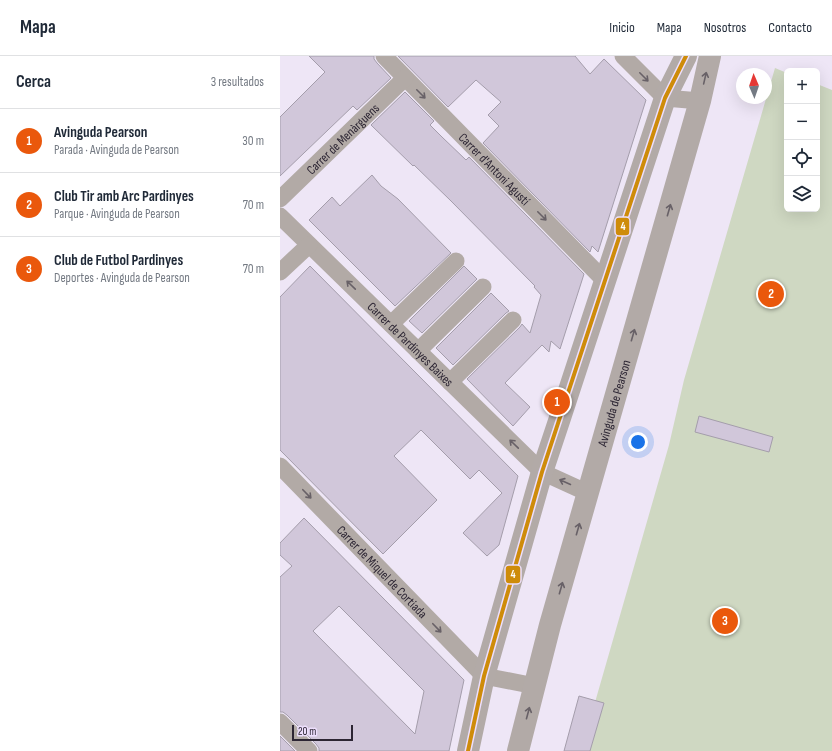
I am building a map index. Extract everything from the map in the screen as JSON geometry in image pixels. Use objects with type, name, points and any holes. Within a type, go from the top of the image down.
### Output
[{"type":"street","name":"Carrer d'Antoni Agustí","points":[[384,56],[605,281]]},
{"type":"street","points":[[623,56],[665,98],[700,101]]},
{"type":"street","points":[[468,751],[484,676],[542,472],[665,98],[686,56]]},
{"type":"street","name":"Avinguda de Pearson","points":[[518,751],[550,625],[700,101],[710,56]]},
{"type":"street","name":"Carrer de Menàrguens","points":[[280,199],[405,78]]},
{"type":"street","name":"Carrer de Pardinyes Baixes","points":[[280,216],[542,472],[588,493]]},
{"type":"street","points":[[280,272],[309,245]]},
{"type":"street","points":[[391,324],[456,261]]},
{"type":"street","points":[[418,351],[483,287]]},
{"type":"street","points":[[450,382],[512,320]]},
{"type":"street","name":"Carrer de Miquel de Cortiada","points":[[280,466],[484,676]]},
{"type":"street","points":[[484,676],[535,686]]},
{"type":"street","points":[[280,722],[309,751]]},
{"type":"green space","points":[[775,68],[784,72],[784,212],[820,212],[820,85],[832,90],[832,751],[581,751],[669,445],[684,380],[764,104],[772,104],[772,78]]},
{"type":"building","points":[[309,56],[374,56],[377,63],[391,78],[357,110],[353,106],[280,176],[280,117],[325,72]]},
{"type":"building","points":[[398,56],[575,56],[590,74],[604,59],[646,100],[598,252],[592,246],[590,252],[483,143],[499,126],[488,115],[501,102],[476,80],[448,107]]},
{"type":"building","points":[[405,92],[434,121],[430,125],[466,160],[469,157],[584,274],[560,349],[551,341],[549,352],[542,345],[505,383],[530,407],[513,426],[467,379],[522,324],[530,333],[541,295],[534,287],[535,286],[451,201],[371,125]]},
{"type":"building","points":[[372,175],[381,186],[398,199],[451,253],[395,306],[309,220],[332,197],[340,206]]},
{"type":"building","points":[[310,266],[518,476],[499,545],[487,556],[463,533],[502,493],[479,470],[470,479],[421,430],[394,456],[437,500],[383,554],[280,450],[280,297]]},
{"type":"building","points":[[464,266],[477,279],[422,333],[409,321]]},
{"type":"building","points":[[491,293],[509,311],[453,365],[436,348]]},
{"type":"building","points":[[699,416],[773,437],[769,452],[695,432]]},
{"type":"building","points":[[304,518],[464,680],[449,751],[319,751],[316,744],[287,715],[280,712],[280,577],[292,566],[280,555],[280,543]],"holes":[[[339,606],[424,691],[415,734],[313,631]]]},
{"type":"building","points":[[579,696],[604,703],[590,751],[564,751]]},
{"type":"building","points":[[280,736],[295,751],[280,751]]},
{"type":"transit line","name":"4","points":[[468,751],[484,676],[542,472],[665,98],[686,56]]},
{"type":"place","name":"Club Tir amb Arc Pardinyes","points":[[771,294]]},
{"type":"place","name":"Avinguda Pearson","points":[[557,402]]},
{"type":"place","name":"Club de Futbol Pardinyes","points":[[725,621]]}]
